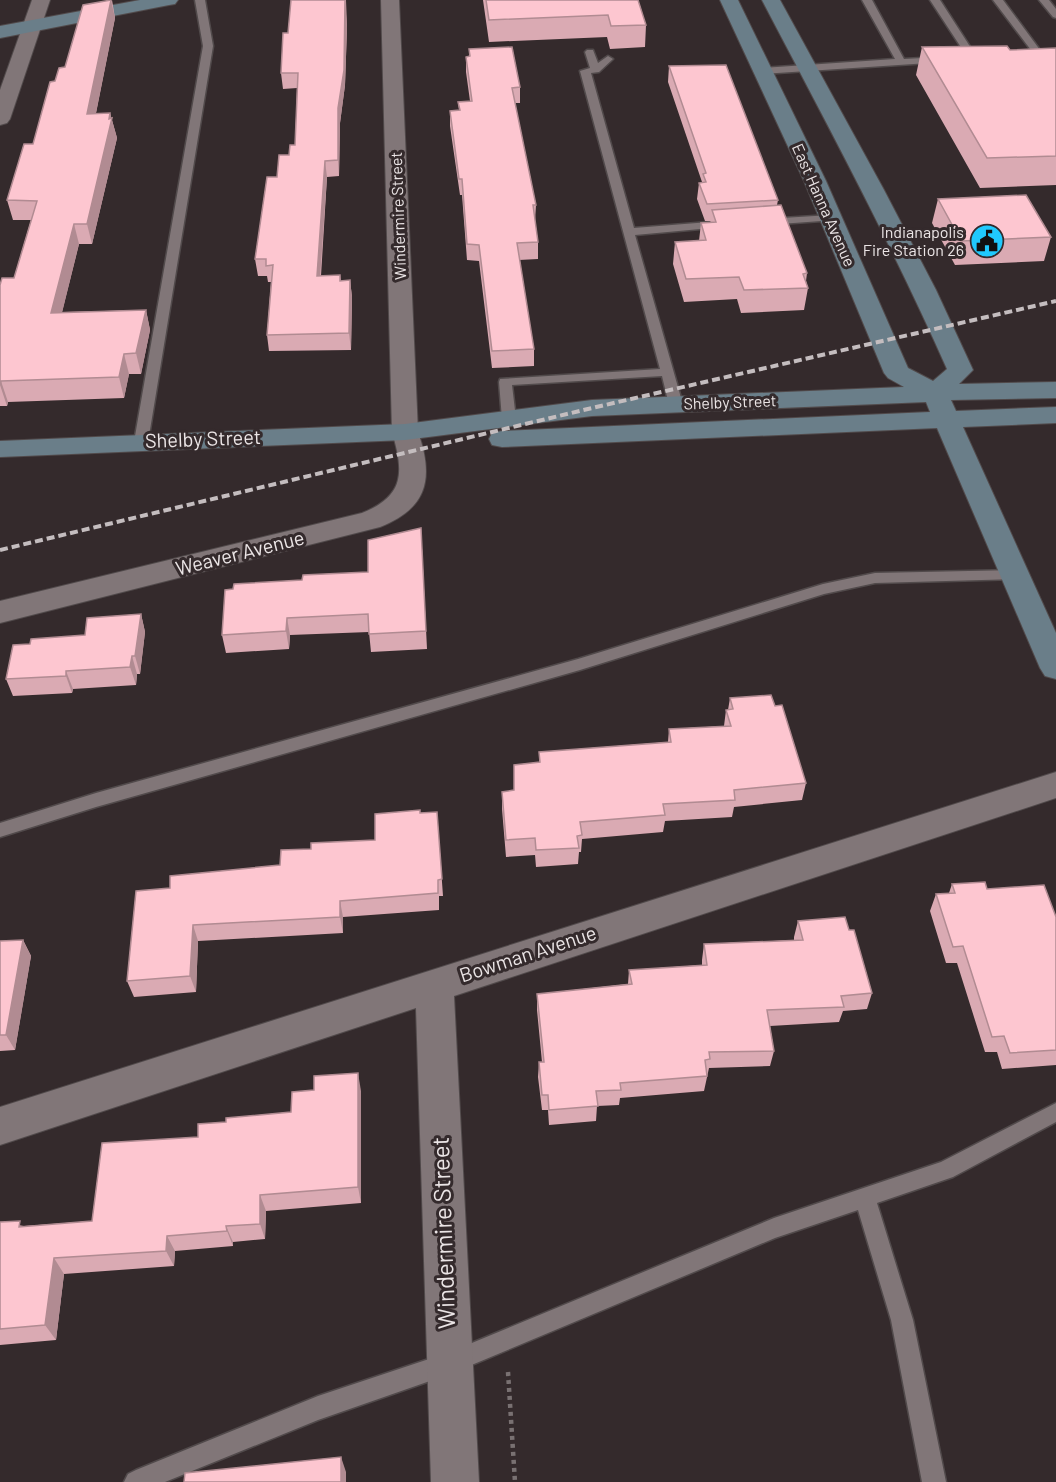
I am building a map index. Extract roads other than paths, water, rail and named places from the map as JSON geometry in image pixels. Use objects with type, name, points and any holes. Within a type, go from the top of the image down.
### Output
[{"type":"main road","points":[[0,32],[165,0]]},
{"type":"main road","name":"East Hanna Avenue","points":[[729,0],[831,218],[897,373],[935,393]]},
{"type":"main road","points":[[771,0],[873,190],[924,290],[960,369],[935,393],[1056,668]]},
{"type":"main road","name":"Shelby Street","points":[[0,449],[405,432],[592,408],[1056,390]]},
{"type":"main road","name":"Shelby Street","points":[[405,432],[458,441],[1056,415]]},
{"type":"street","points":[[0,119],[41,0]]},
{"type":"street","name":"Windermire Street","points":[[390,0],[405,432]]},
{"type":"street","name":"Weaver Avenue","points":[[0,612],[388,514],[397,509],[411,490],[413,452],[405,432]]},
{"type":"street","name":"Bowman Avenue","points":[[0,1126],[1056,785]]},
{"type":"street","name":"Windermire Street","points":[[434,984],[455,1482]]},
{"type":"lane","points":[[141,442],[208,46],[201,0]]},
{"type":"lane","points":[[867,0],[901,62]]},
{"type":"lane","points":[[934,0],[963,59]]},
{"type":"lane","points":[[998,0],[1044,56],[1029,56]]},
{"type":"lane","points":[[1044,0],[1056,15]]},
{"type":"lane","points":[[590,52],[596,70]]},
{"type":"lane","points":[[762,71],[984,58]]},
{"type":"lane","points":[[608,59],[596,70],[585,70],[676,405]]},
{"type":"lane","points":[[756,223],[831,218]]},
{"type":"lane","points":[[630,232],[734,224]]},
{"type":"lane","points":[[509,419],[505,382],[668,372]]},
{"type":"lane","points":[[0,830],[108,797],[580,664],[824,589],[874,578],[1016,575]]},
{"type":"lane","points":[[136,1482],[318,1408],[450,1363],[774,1228],[946,1170],[1056,1112]]},
{"type":"lane","points":[[865,1198],[902,1320],[934,1482]]},
{"type":"railway","points":[[0,550],[592,408],[1056,301]]},
{"type":"place","name":"Indianapolis Fire Station 26","points":[[987,241]]}]
